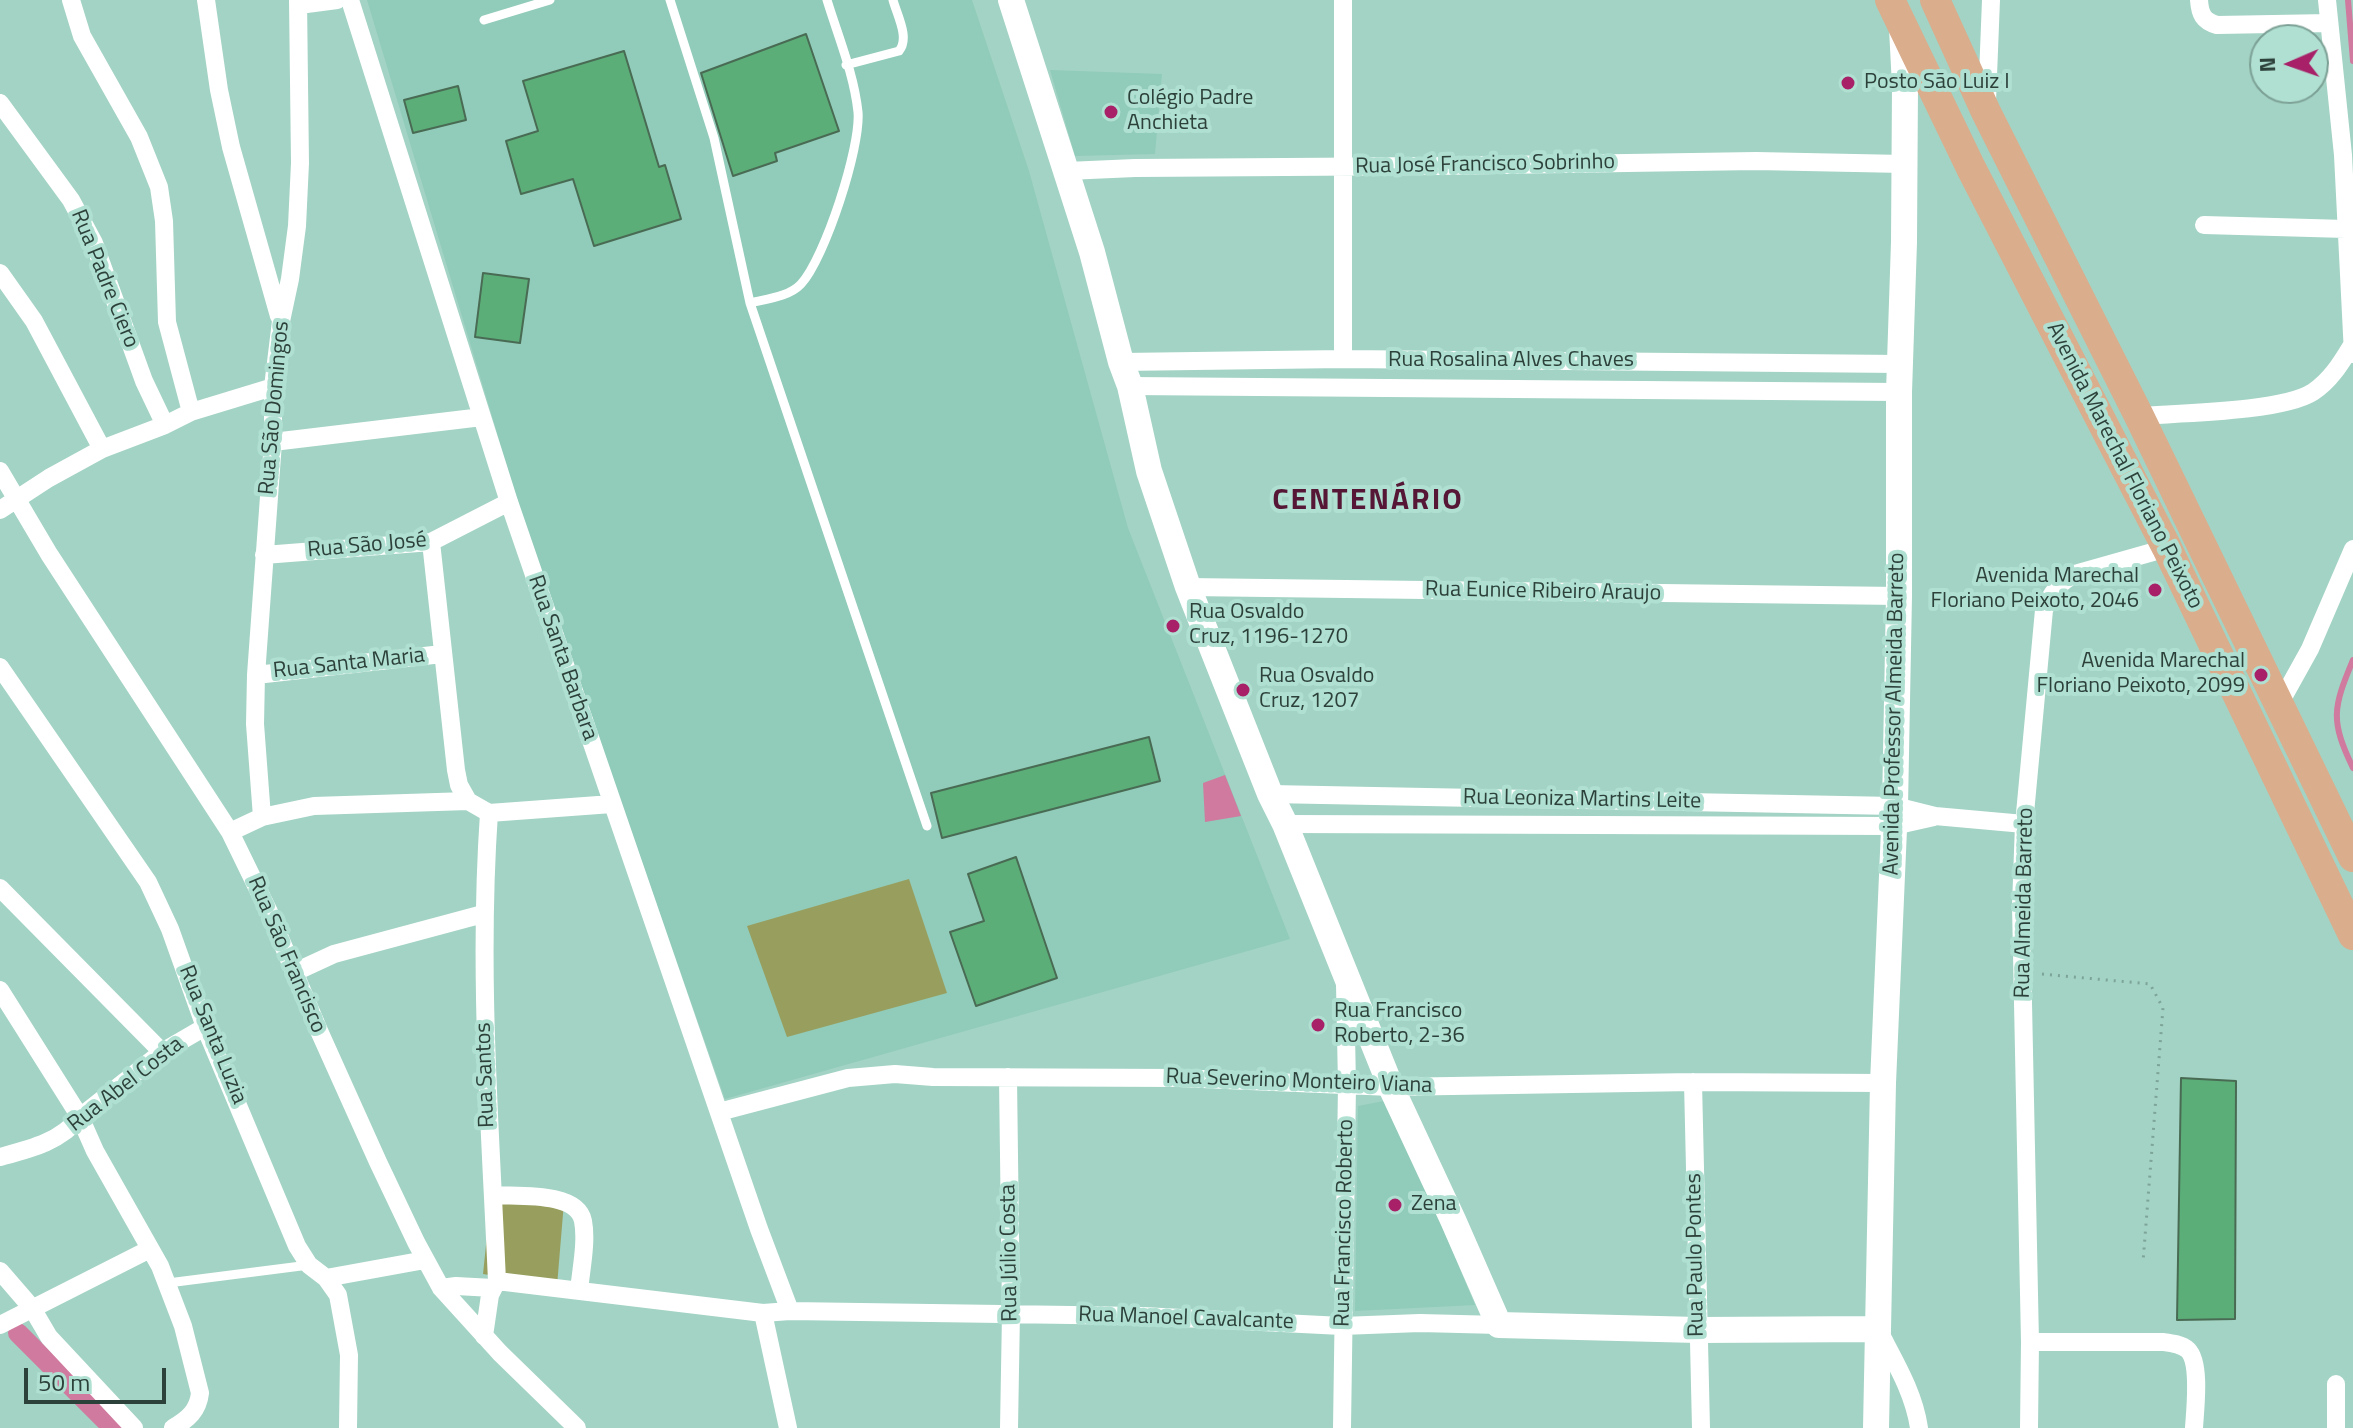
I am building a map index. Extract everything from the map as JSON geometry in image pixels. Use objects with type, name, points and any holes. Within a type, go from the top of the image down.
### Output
[{"type":"main road","name":"Avenida Marechal Floriano Peixoto","points":[[1935,0],[1986,112],[2139,416],[2353,857]]},
{"type":"main road","name":"Avenida Marechal Floriano Peixoto","points":[[1899,8],[1971,168],[2167,548],[2353,935]]},
{"type":"street","points":[[71,0],[82,36],[151,160],[159,187],[164,221],[167,322],[191,412]]},
{"type":"street","points":[[206,0],[231,147],[281,321]]},
{"type":"street","points":[[298,3],[337,0]]},
{"type":"street","name":"Rua Santa Barbara","points":[[350,0],[509,502],[790,1311]]},
{"type":"street","points":[[1011,0],[1092,252],[1149,471],[1188,587],[1391,1087],[1499,1325]]},
{"type":"street","points":[[1343,0],[1343,359]]},
{"type":"street","points":[[1986,112],[1991,0]]},
{"type":"street","points":[[2199,0],[2202,16],[2207,22],[2217,25],[2329,23]]},
{"type":"street","points":[[2327,0],[2343,155],[2353,354]]},
{"type":"street","name":"Rua São Domingos","points":[[262,817],[255,724],[256,675],[273,442],[273,387],[297,226],[300,163],[298,3]]},
{"type":"street","name":"Avenida Professor Almeida Barreto","points":[[1876,1428],[1883,1083],[1899,596],[1904,164],[1899,8]]},
{"type":"street","name":"Rua Padre Ciero","points":[[0,103],[71,200],[94,243],[144,381],[165,425]]},
{"type":"street","name":"Rua José Francisco Sobrinho","points":[[1067,171],[1756,161],[1904,164]]},
{"type":"street","points":[[2204,225],[2346,229]]},
{"type":"street","points":[[0,273],[34,321],[102,449]]},
{"type":"street","points":[[2139,416],[2293,401],[2311,393],[2327,380],[2352,345]]},
{"type":"street","name":"Rua Rosalina Alves Chaves","points":[[1126,374],[1343,359],[1901,364]]},
{"type":"street","name":"Rua Rosalina Alves Chaves","points":[[1126,374],[1899,392]]},
{"type":"street","points":[[0,510],[102,449],[191,412],[273,387]]},
{"type":"street","points":[[273,442],[482,417]]},
{"type":"street","name":"Rua São Francisco","points":[[0,471],[230,832],[251,873],[346,1092],[441,1288],[484,1336],[577,1428]]},
{"type":"street","name":"Rua São José","points":[[264,555],[431,542],[509,502]]},
{"type":"street","points":[[431,542],[456,770],[459,785],[468,801],[489,813],[612,804]]},
{"type":"street","name":"Rua Almeida Barreto","points":[[2029,1428],[2021,906],[2024,824],[2044,610],[2051,594],[2075,574],[2167,548]]},
{"type":"street","points":[[2280,703],[2310,649],[2353,549]]},
{"type":"street","name":"Rua Eunice Ribeiro Araujo","points":[[1188,587],[1899,596]]},
{"type":"street","name":"Rua Santa Maria","points":[[256,675],[442,654]]},
{"type":"street","name":"Rua Santa Luzia","points":[[0,667],[148,882],[170,929],[205,1027],[297,1246],[309,1265],[326,1278],[338,1295],[349,1355],[348,1428]]},
{"type":"street","name":"Rua Leoniza Martins Leite","points":[[1270,794],[1894,816]]},
{"type":"street","points":[[230,832],[262,817],[314,806],[468,801]]},
{"type":"street","name":"Rua Santos","points":[[484,1336],[495,1284],[484,1021],[483,914],[489,813]]},
{"type":"street","points":[[1894,816],[1935,816],[2024,824]]},
{"type":"street","name":"Rua Leoniza Martins Leite","points":[[1285,824],[1894,816]]},
{"type":"street","points":[[0,888],[162,1052]]},
{"type":"street","points":[[295,972],[334,954],[483,914]]},
{"type":"street","name":"Rua Francisco Roberto","points":[[1342,1428],[1347,1085],[1345,970]]},
{"type":"street","points":[[0,990],[80,1117],[95,1151],[168,1283],[200,1393],[195,1411],[173,1428]]},
{"type":"street","name":"Rua Abel Costa","points":[[0,1157],[51,1141],[70,1130],[80,1117],[162,1052],[205,1027]]},
{"type":"street","name":"Rua Severino Monteiro Viana","points":[[719,1112],[848,1078],[895,1074],[933,1077],[1179,1078],[1391,1087],[1693,1082],[1883,1083]]},
{"type":"street","name":"Rua Júlio Costa","points":[[1008,1077],[1009,1428]]},
{"type":"street","name":"Rua Paulo Pontes","points":[[1693,1082],[1701,1428]]},
{"type":"street","points":[[493,1195],[544,1198],[570,1203],[576,1208],[584,1224],[579,1291]]},
{"type":"street","points":[[0,1325],[150,1249]]},
{"type":"street","points":[[326,1278],[425,1260]]},
{"type":"street","points":[[0,1271],[32,1308],[49,1337],[134,1428]]},
{"type":"street","name":"Rua Manoel Cavalcante","points":[[441,1288],[495,1284],[763,1313],[1011,1313],[1342,1326],[1420,1323],[1698,1330],[1878,1329]]},
{"type":"street","points":[[763,1313],[788,1428]]},
{"type":"street","points":[[1878,1329],[1905,1382],[1917,1412],[1919,1428]]},
{"type":"street","points":[[2030,1342],[2163,1342],[2180,1345],[2190,1351],[2194,1362],[2194,1428]]},
{"type":"street","points":[[2336,1384],[2336,1428]]},
{"type":"lane","points":[[484,20],[550,0]]},
{"type":"lane","points":[[670,0],[712,129],[750,303],[927,826]]},
{"type":"lane","points":[[750,303],[780,296],[799,287],[814,265],[831,226],[856,134],[858,114],[827,0]]},
{"type":"lane","points":[[846,65],[899,51],[904,45],[893,0]]},
{"type":"lane","points":[[168,1283],[309,1265]]},
{"type":"path","points":[[2022,973],[2150,984],[2163,1008],[2143,1262]]},
{"type":"shaded area","points":[[367,0],[972,0],[1029,171],[1128,528],[1290,939],[725,1099],[531,546]]},
{"type":"shaded area","name":"Colégio Padre Anchieta","points":[[1050,70],[1162,74],[1155,154],[1075,156]]},
{"type":"shaded area","points":[[1225,775],[1241,816],[1205,822],[1203,783]]},
{"type":"shaded area","points":[[909,879],[947,993],[787,1037],[747,926]]},
{"type":"shaded area","name":"Zena","points":[[1389,1100],[1475,1305],[1355,1311],[1358,1106]]},
{"type":"shaded area","points":[[491,1197],[564,1202],[557,1286],[483,1274]]},
{"type":"building","points":[[806,34],[839,131],[775,153],[777,161],[733,176],[701,73]]},
{"type":"building","points":[[624,51],[659,167],[665,165],[681,219],[594,246],[573,179],[521,194],[506,141],[538,131],[523,81]]},
{"type":"building","points":[[458,86],[466,120],[413,133],[404,100]]},
{"type":"building","points":[[483,273],[529,279],[520,343],[475,337]]},
{"type":"building","points":[[1149,737],[1160,781],[942,838],[931,793]]},
{"type":"building","points":[[1016,857],[1057,978],[976,1006],[950,932],[984,921],[968,874]]},
{"type":"building","points":[[2181,1078],[2236,1081],[2235,1319],[2177,1320]]},
{"type":"waterway","points":[[2348,0],[2353,61]]},
{"type":"waterway","points":[[2353,660],[2341,690],[2337,714],[2340,738],[2353,768]]},
{"type":"waterway","points":[[18,1333],[113,1428]]},
{"type":"place","name":"Posto São Luiz I","points":[[1848,83]]},
{"type":"place","name":"Colégio Padre Anchieta","points":[[1111,112]]},
{"type":"place","name":"Avenida Marechal Floriano Peixoto, 2046","points":[[2155,590]]},
{"type":"place","name":"Rua Osvaldo Cruz, 1196-1270","points":[[1173,626]]},
{"type":"place","name":"Avenida Marechal Floriano Peixoto, 2099","points":[[2261,675]]},
{"type":"place","name":"Rua Osvaldo Cruz, 1207","points":[[1243,690]]},
{"type":"place","name":"Rua Francisco Roberto, 2-36","points":[[1318,1025]]},
{"type":"place","name":"Zena","points":[[1395,1205]]},
{"type":"district","name":"CENTENÁRIO","points":[[1368,502]]}]
